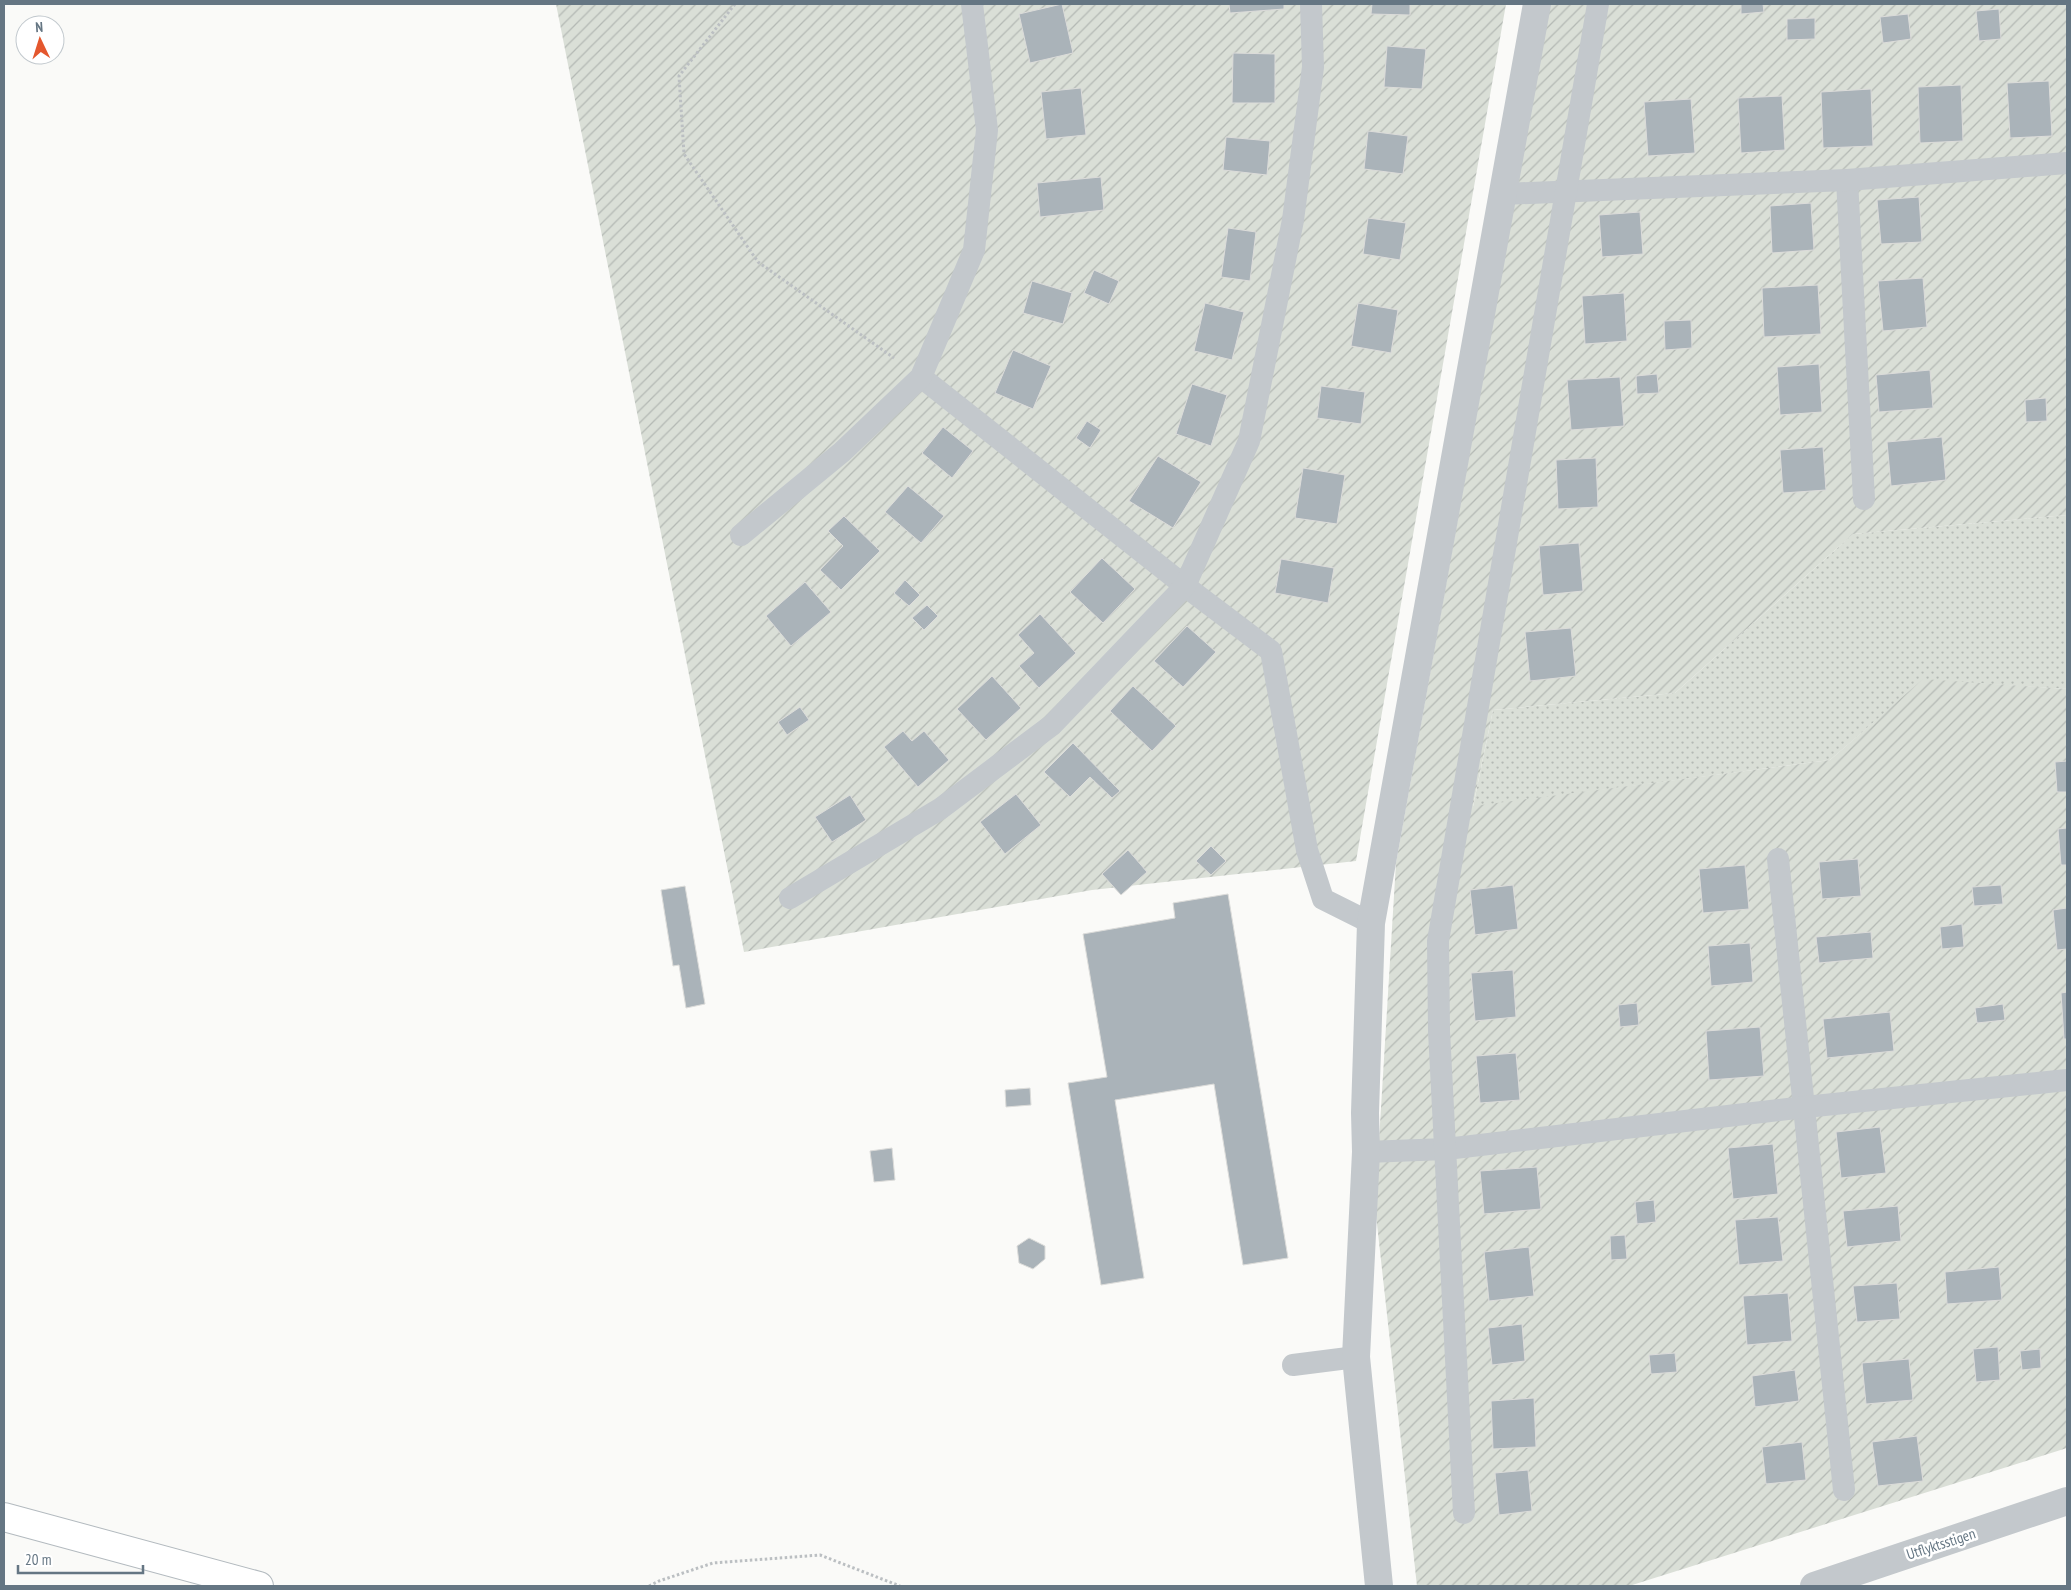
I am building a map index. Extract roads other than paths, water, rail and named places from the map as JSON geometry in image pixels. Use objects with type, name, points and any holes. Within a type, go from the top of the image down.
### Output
[{"type":"main road","points":[[4,1517],[259,1586]]},
{"type":"street","points":[[1379,1586],[1356,1357],[1366,1152],[1365,1113],[1371,923],[1537,4]]},
{"type":"street","name":"Utflyktsstigen","points":[[1814,1586],[2067,1501]]},
{"type":"lane","points":[[741,536],[842,452],[921,377],[974,250],[987,130],[972,4]]},
{"type":"lane","points":[[790,898],[940,809],[1052,725],[1185,586],[1249,441],[1292,220],[1312,67],[1311,4]]},
{"type":"lane","points":[[1464,1513],[1439,1031],[1438,941],[1598,4]]},
{"type":"lane","points":[[1502,194],[1847,180],[2067,163]]},
{"type":"lane","points":[[1847,180],[1864,499]]},
{"type":"lane","points":[[921,377],[1185,586],[1272,651],[1308,850],[1324,899],[1371,923]]},
{"type":"lane","points":[[1778,858],[1844,1490]]},
{"type":"lane","points":[[1366,1152],[1446,1149],[1805,1107],[2067,1080]]},
{"type":"lane","points":[[1293,1365],[1356,1357]]}]
